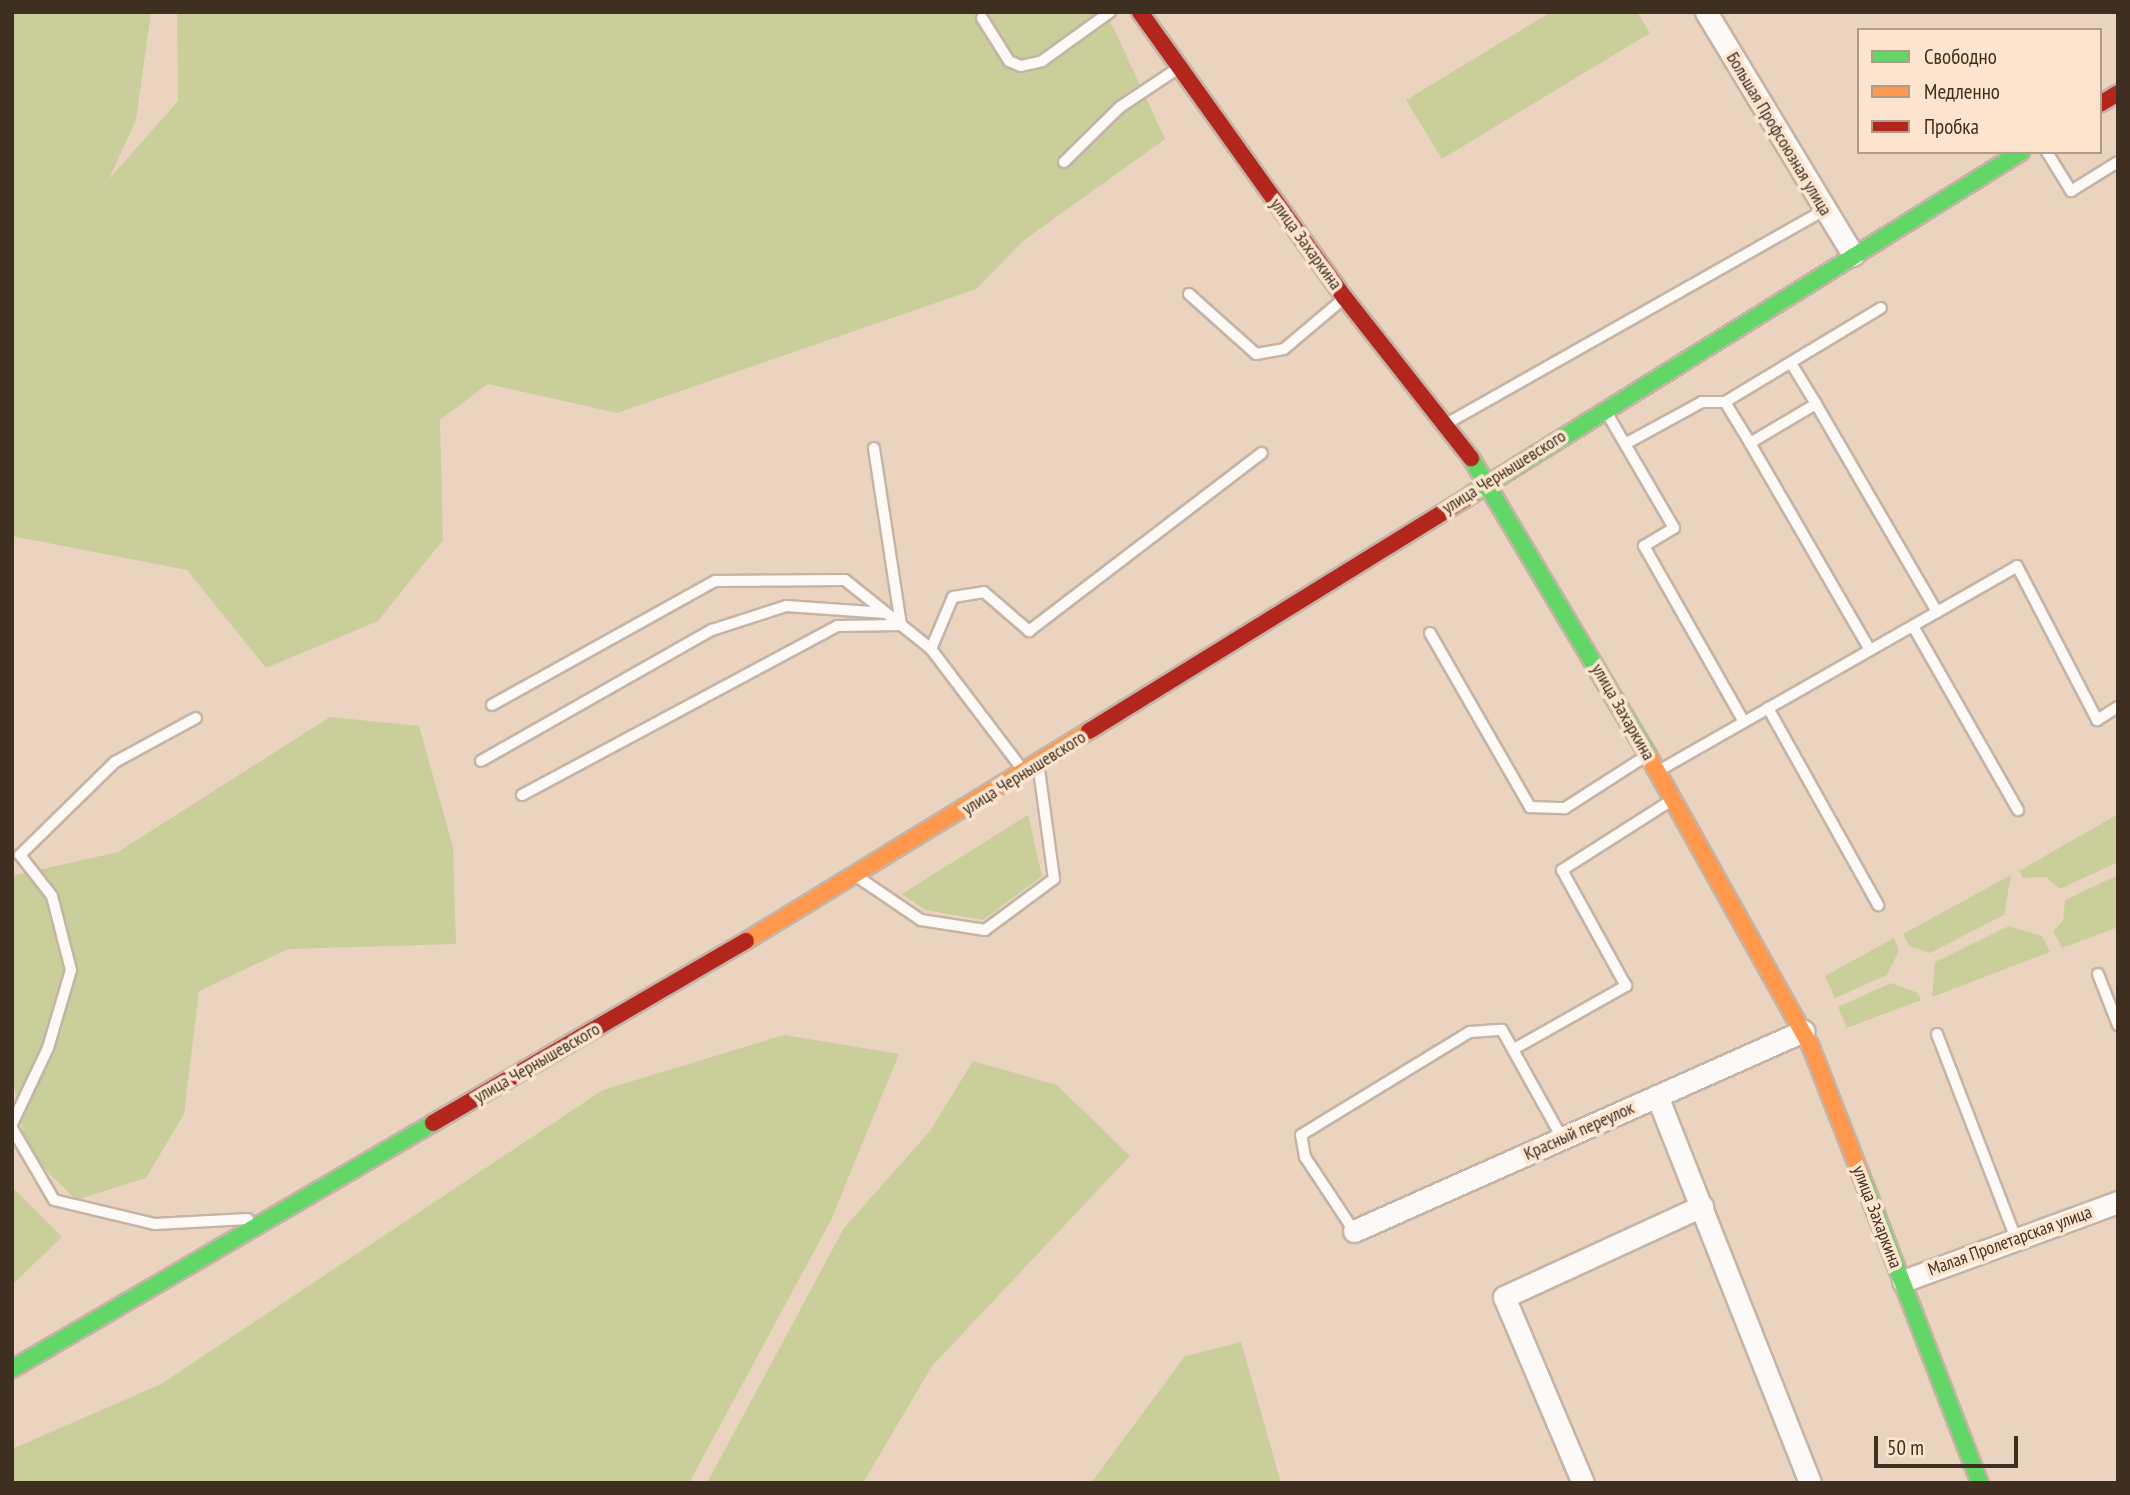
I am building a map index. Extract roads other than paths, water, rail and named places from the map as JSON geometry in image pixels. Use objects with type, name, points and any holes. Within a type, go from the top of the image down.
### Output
[{"type":"main road","name":"улица Захаркина","points":[[1140,12],[1345,298],[1489,481],[1674,798],[1803,1031],[1980,1483]]},
{"type":"main road","points":[[2102,103],[2118,93]]},
{"type":"main road","name":"улица Чернышевского","points":[[12,1369],[857,876],[2018,154]]},
{"type":"street","name":"Большая Профсоюзная улица","points":[[1706,12],[1853,255]]},
{"type":"street","name":"Красный переулок","points":[[1354,1231],[1803,1031]]},
{"type":"street","points":[[1657,1096],[1810,1483]]},
{"type":"street","name":"Малая Пролетарская улица","points":[[1903,1281],[2118,1202]]},
{"type":"street","points":[[1583,1483],[1504,1297],[1702,1206]]},
{"type":"lane","points":[[982,18],[1009,61],[1021,66],[1042,61],[1110,12]]},
{"type":"lane","points":[[1065,162],[1120,107],[1179,67]]},
{"type":"lane","points":[[2049,154],[2071,191],[2118,162]]},
{"type":"lane","points":[[1444,425],[1825,210]]},
{"type":"lane","points":[[1189,294],[1256,354],[1284,349],[1345,298]]},
{"type":"lane","points":[[1625,444],[1702,402],[1725,402],[1881,308]]},
{"type":"lane","points":[[1791,363],[1937,612]]},
{"type":"lane","points":[[1725,402],[1870,650]]},
{"type":"lane","points":[[1749,443],[1816,404]]},
{"type":"lane","points":[[1605,409],[1674,528],[1644,546],[1744,722]]},
{"type":"lane","points":[[874,448],[901,625]]},
{"type":"lane","points":[[931,649],[953,597],[984,592],[1029,631],[1262,453]]},
{"type":"lane","points":[[1658,771],[2017,566],[2097,720],[2118,708]]},
{"type":"lane","points":[[492,705],[715,581],[845,580],[931,649],[1025,773]]},
{"type":"lane","points":[[481,761],[712,630],[786,606],[886,613]]},
{"type":"lane","points":[[522,795],[838,626],[901,625]]},
{"type":"lane","points":[[1913,626],[2018,810]]},
{"type":"lane","points":[[1430,633],[1530,807],[1566,808],[1648,755]]},
{"type":"lane","points":[[1768,708],[1878,905]]},
{"type":"lane","points":[[196,718],[115,762],[20,855],[52,896],[71,970],[48,1048],[12,1126],[54,1200],[155,1224],[272,1217]]},
{"type":"lane","points":[[857,876],[921,920],[985,930],[1054,879],[1039,764]]},
{"type":"lane","points":[[1514,1049],[1626,986],[1562,870],[1674,798]]},
{"type":"lane","points":[[2098,974],[2118,1025]]},
{"type":"lane","points":[[1354,1231],[1299,1144],[1307,1125],[1484,1027],[1502,1030],[1562,1138]]},
{"type":"lane","points":[[1937,1034],[2016,1239]]}]
